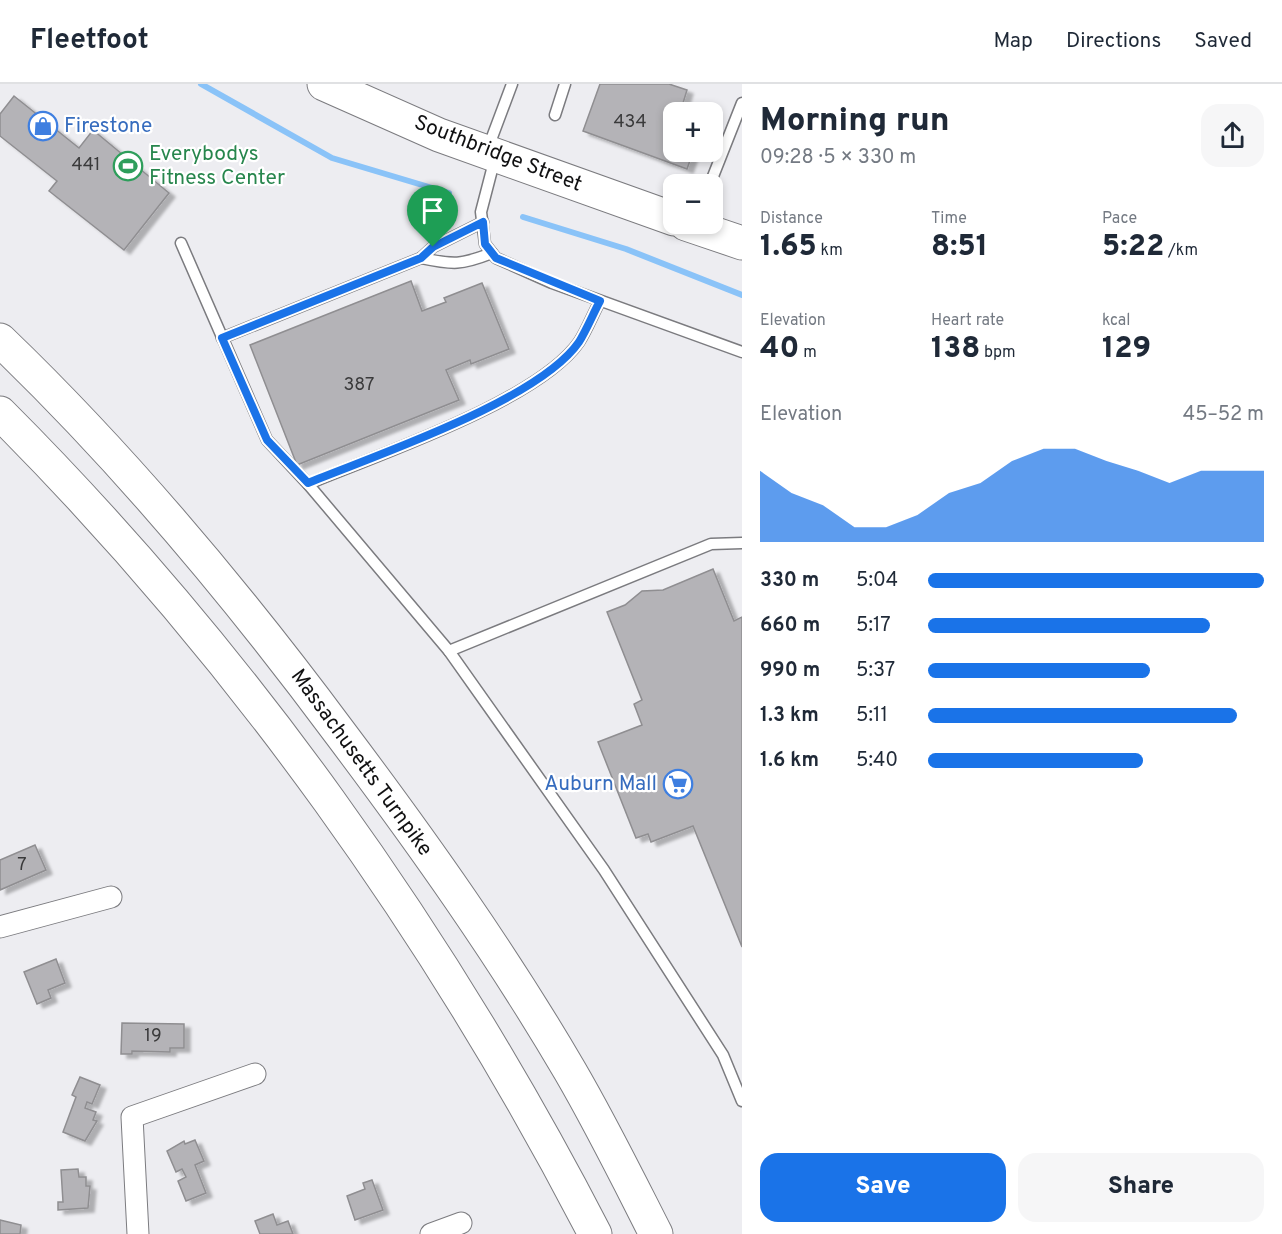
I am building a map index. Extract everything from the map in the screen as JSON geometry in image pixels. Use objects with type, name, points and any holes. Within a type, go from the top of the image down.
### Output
[{"type":"main road","name":"Southbridge Street","points":[[324,84],[439,135],[663,214]]},
{"type":"main road","name":"Southbridge Street","points":[[717,234],[742,243]]},
{"type":"main road","name":"Massachusetts Turnpike","points":[[0,340],[50,388],[184,533],[287,662],[376,781],[533,1009],[576,1081],[656,1234]]},
{"type":"main road","points":[[0,413],[72,488],[162,591],[328,802],[419,932],[464,1003],[544,1140],[595,1234]]},
{"type":"street","points":[[0,927],[111,897]]},
{"type":"street","points":[[138,1234],[132,1117],[255,1074]]},
{"type":"street","points":[[431,1234],[461,1223]]},
{"type":"lane","points":[[504,84],[482,212],[485,244],[496,258],[552,283],[742,352]]},
{"type":"lane","points":[[499,116],[513,84]]},
{"type":"lane","points":[[555,115],[565,84]]},
{"type":"lane","points":[[714,174],[742,103]]},
{"type":"lane","points":[[222,338],[421,258],[433,247],[483,222]]},
{"type":"lane","points":[[181,243],[267,440],[308,483],[449,651],[604,870],[723,1055],[742,1101]]},
{"type":"lane","points":[[421,258],[450,264],[468,262],[492,253]]},
{"type":"lane","points":[[308,483],[478,413],[517,391],[553,367],[579,342],[600,301]]},
{"type":"lane","points":[[449,651],[711,544],[742,543]]},
{"type":"building","points":[[600,84],[669,84],[687,90],[683,102],[663,102],[663,160],[583,131]]},
{"type":"building","points":[[14,96],[79,148],[93,130],[169,193],[124,250],[49,191],[57,181],[0,136],[0,114]]},
{"type":"building","points":[[668,162],[689,162],[687,169]]},
{"type":"building","points":[[411,281],[422,311],[446,302],[444,298],[482,283],[509,349],[471,364],[470,360],[446,370],[459,400],[297,465],[250,345]]},
{"type":"building","name":"Auburn Mall","points":[[713,569],[734,621],[742,617],[742,947],[693,826],[651,842],[648,834],[636,838],[598,742],[642,725],[634,704],[642,700],[607,612],[625,605],[642,591],[663,590]]},
{"type":"building","points":[[35,845],[46,870],[0,890],[0,860]]},
{"type":"building","points":[[56,959],[65,983],[48,990],[51,998],[37,1004],[24,972]]},
{"type":"building","points":[[122,1023],[184,1024],[184,1048],[170,1048],[170,1052],[132,1051],[132,1054],[121,1054]]},
{"type":"building","points":[[80,1077],[100,1085],[92,1104],[87,1102],[85,1108],[96,1112],[93,1120],[97,1121],[85,1141],[63,1132],[76,1097],[72,1095]]},
{"type":"building","points":[[195,1140],[204,1161],[195,1165],[206,1193],[186,1201],[178,1181],[186,1177],[182,1169],[176,1172],[167,1151],[184,1141],[185,1144]]},
{"type":"building","points":[[78,1169],[79,1177],[86,1177],[86,1186],[90,1186],[88,1208],[58,1210],[58,1202],[63,1202],[61,1170]]},
{"type":"building","points":[[372,1180],[383,1210],[355,1220],[347,1196],[365,1189],[363,1183]]},
{"type":"building","points":[[273,1214],[277,1225],[288,1221],[293,1234],[260,1234],[255,1221]]},
{"type":"building","points":[[0,1220],[21,1225],[20,1234],[0,1234]]},
{"type":"waterway","points":[[201,84],[332,158],[449,193]]},
{"type":"waterway","points":[[523,217],[626,249],[742,295]]},
{"type":"place","name":"Firestone","points":[[43,126]]},
{"type":"place","name":"Everybodys Fitness Center","points":[[128,166]]},
{"type":"place","name":"Auburn Mall","points":[[678,784]]},
{"type":"route","points":[[483,222],[485,244],[496,258],[600,301],[579,342],[553,367],[517,391],[478,413],[308,483],[267,440],[222,338],[421,258],[433,247],[483,222]]}]
